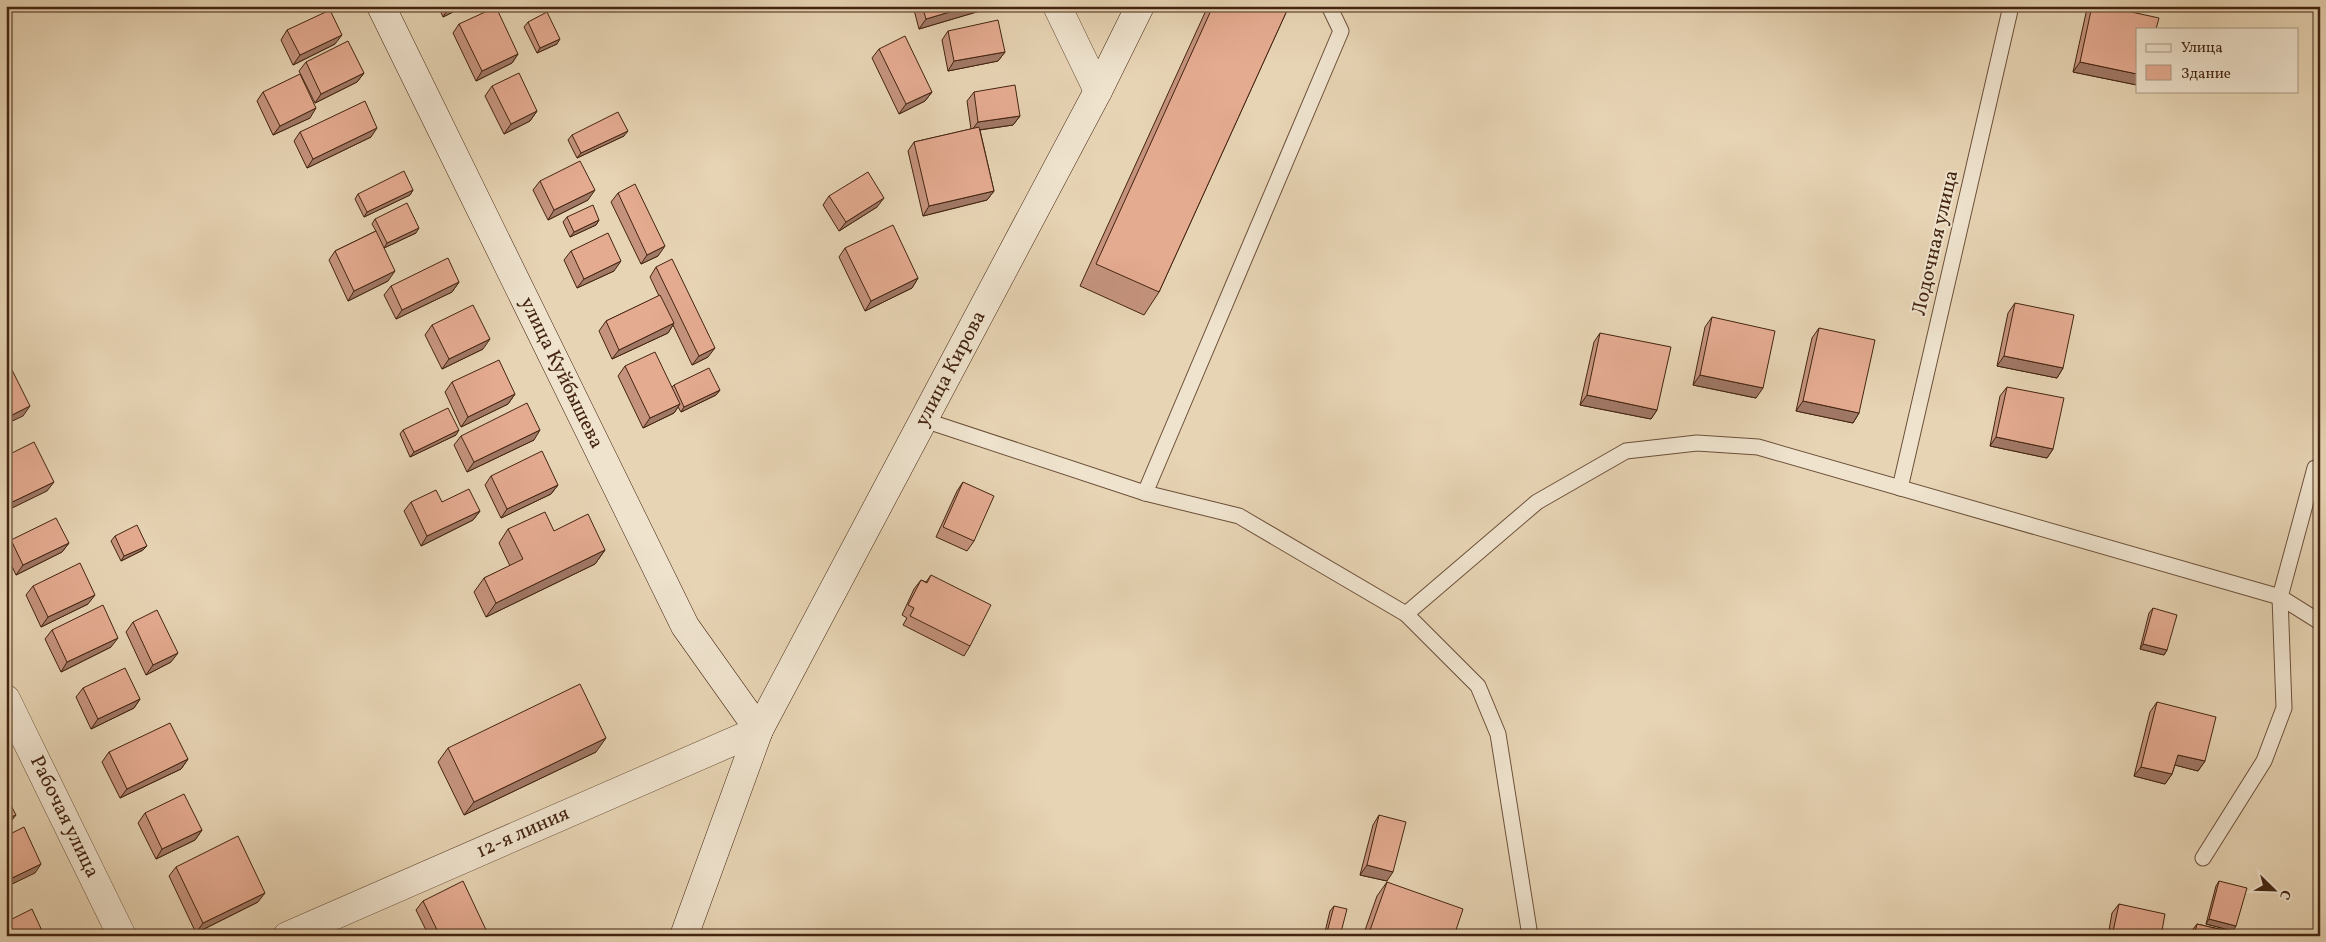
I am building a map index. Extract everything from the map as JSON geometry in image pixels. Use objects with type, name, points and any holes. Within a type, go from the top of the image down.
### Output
[{"type":"street","name":"улица Куйбышева","points":[[381,6],[685,626],[759,730]]},
{"type":"street","points":[[1056,6],[1098,91]]},
{"type":"street","name":"улица Кирова","points":[[684,936],[759,730],[1098,91],[1140,6]]},
{"type":"street","name":"Рабочая улица","points":[[6,698],[122,936]]},
{"type":"street","name":"12-я линия","points":[[287,936],[759,730]]},
{"type":"lane","points":[[1146,493],[1341,32],[1329,6]]},
{"type":"lane","name":"Лодочная улица","points":[[1900,488],[2011,6]]},
{"type":"lane","points":[[924,420],[1146,493],[1239,516],[1406,614],[1478,686],[1498,734],[1530,936]]},
{"type":"lane","points":[[1406,614],[1537,502],[1626,451],[1697,443],[1758,447],[2280,597],[2320,622]]},
{"type":"lane","points":[[2203,858],[2264,761],[2284,708],[2280,597],[2315,468],[2320,467]]},
{"type":"building","points":[[444,6],[458,6],[446,12]]},
{"type":"building","points":[[922,6],[970,6],[926,19]]},
{"type":"building","points":[[1213,6],[1289,6],[1159,292],[1096,264]]},
{"type":"building","points":[[2092,6],[2104,6],[2159,18],[2156,28],[2136,28],[2136,74],[2080,62]]},
{"type":"building","points":[[496,7],[518,54],[482,71],[459,24]]},
{"type":"building","points":[[330,10],[342,35],[300,55],[287,30]]},
{"type":"building","points":[[547,12],[560,39],[540,48],[528,22]]},
{"type":"building","points":[[998,20],[1005,52],[954,61],[948,31]]},
{"type":"building","points":[[905,36],[932,92],[906,104],[879,49]]},
{"type":"building","points":[[348,41],[364,73],[321,94],[306,62]]},
{"type":"building","points":[[519,73],[537,111],[511,124],[492,86]]},
{"type":"building","points":[[300,74],[316,108],[280,126],[263,92]]},
{"type":"building","points":[[1015,85],[1020,116],[978,122],[974,92]]},
{"type":"building","points":[[365,101],[377,128],[313,159],[300,132]]},
{"type":"building","points":[[618,112],[628,131],[581,153],[572,135]]},
{"type":"building","points":[[979,127],[994,191],[929,206],[914,142]]},
{"type":"building","points":[[580,161],[595,190],[554,210],[540,181]]},
{"type":"building","points":[[404,171],[413,190],[367,212],[358,194]]},
{"type":"building","points":[[868,172],[884,198],[846,222],[829,196]]},
{"type":"building","points":[[635,184],[665,246],[647,255],[618,193]]},
{"type":"building","points":[[407,203],[419,228],[387,243],[375,219]]},
{"type":"building","points":[[593,205],[599,220],[574,232],[567,217]]},
{"type":"building","points":[[893,225],[918,278],[871,301],[845,248]]},
{"type":"building","points":[[376,231],[395,271],[354,291],[335,251]]},
{"type":"building","points":[[608,233],[621,261],[584,279],[571,251]]},
{"type":"building","points":[[448,258],[459,282],[402,310],[391,286]]},
{"type":"building","points":[[672,259],[715,348],[699,356],[656,267]]},
{"type":"building","points":[[660,295],[674,323],[619,350],[606,321]]},
{"type":"building","points":[[2015,303],[2074,315],[2063,368],[2004,356]]},
{"type":"building","points":[[473,305],[490,339],[449,359],[432,325]]},
{"type":"building","points":[[1712,317],[1775,331],[1763,388],[1700,375]]},
{"type":"building","points":[[1819,328],[1875,340],[1859,413],[1803,401]]},
{"type":"building","points":[[1600,333],[1671,347],[1657,410],[1587,395]]},
{"type":"building","points":[[655,352],[680,404],[650,418],[625,366]]},
{"type":"building","points":[[499,360],[515,394],[468,417],[452,382]]},
{"type":"building","points":[[11,368],[30,406],[6,418],[6,370]]},
{"type":"building","points":[[709,368],[720,390],[684,407],[674,385]]},
{"type":"building","points":[[2007,387],[2064,398],[2053,449],[1996,437]]},
{"type":"building","points":[[527,403],[540,430],[474,462],[461,436]]},
{"type":"building","points":[[448,408],[459,430],[414,452],[403,430]]},
{"type":"building","points":[[34,442],[54,482],[6,505],[6,456]]},
{"type":"building","points":[[542,451],[558,485],[507,509],[491,476]]},
{"type":"building","points":[[963,482],[994,496],[974,541],[943,527]]},
{"type":"building","points":[[469,489],[480,511],[427,536],[411,502],[436,490],[442,502]]},
{"type":"building","points":[[545,512],[554,531],[588,514],[605,550],[496,603],[484,578],[523,559],[508,529]]},
{"type":"building","points":[[56,518],[69,543],[23,565],[11,540]]},
{"type":"building","points":[[137,525],[147,546],[124,556],[115,536]]},
{"type":"building","points":[[80,563],[95,595],[48,617],[33,586]]},
{"type":"building","points":[[931,575],[991,605],[970,646],[910,616],[914,608],[908,605],[921,580],[927,583]]},
{"type":"building","points":[[103,605],[118,638],[67,662],[52,630]]},
{"type":"building","points":[[2153,608],[2177,615],[2167,650],[2143,644]]},
{"type":"building","points":[[157,610],[178,653],[153,665],[133,622]]},
{"type":"building","points":[[125,668],[140,699],[98,719],[83,688]]},
{"type":"building","points":[[580,684],[606,738],[474,802],[448,748]]},
{"type":"building","points":[[2157,702],[2216,717],[2205,761],[2178,755],[2172,774],[2141,767]]},
{"type":"building","points":[[170,723],[188,759],[127,789],[109,752]]},
{"type":"building","points":[[184,794],[202,830],[162,849],[145,813]]},
{"type":"building","points":[[6,796],[16,815],[6,819]]},
{"type":"building","points":[[1379,815],[1406,822],[1393,872],[1367,865]]},
{"type":"building","points":[[24,827],[41,864],[6,881],[6,836]]},
{"type":"building","points":[[238,836],[265,893],[203,923],[176,867]]},
{"type":"building","points":[[463,881],[487,932],[480,936],[472,936],[470,932],[462,936],[440,936],[423,901]]},
{"type":"building","points":[[2219,881],[2247,888],[2236,926],[2209,919]]},
{"type":"building","points":[[1387,882],[1463,909],[1454,936],[1368,936]]},
{"type":"building","points":[[2119,904],[2165,914],[2161,936],[2112,936]]},
{"type":"building","points":[[1334,906],[1347,909],[1340,936],[1326,936]]},
{"type":"building","points":[[32,909],[43,933],[37,936],[6,936],[6,922]]},
{"type":"building","points":[[2197,924],[2249,936],[2194,936]]}]
